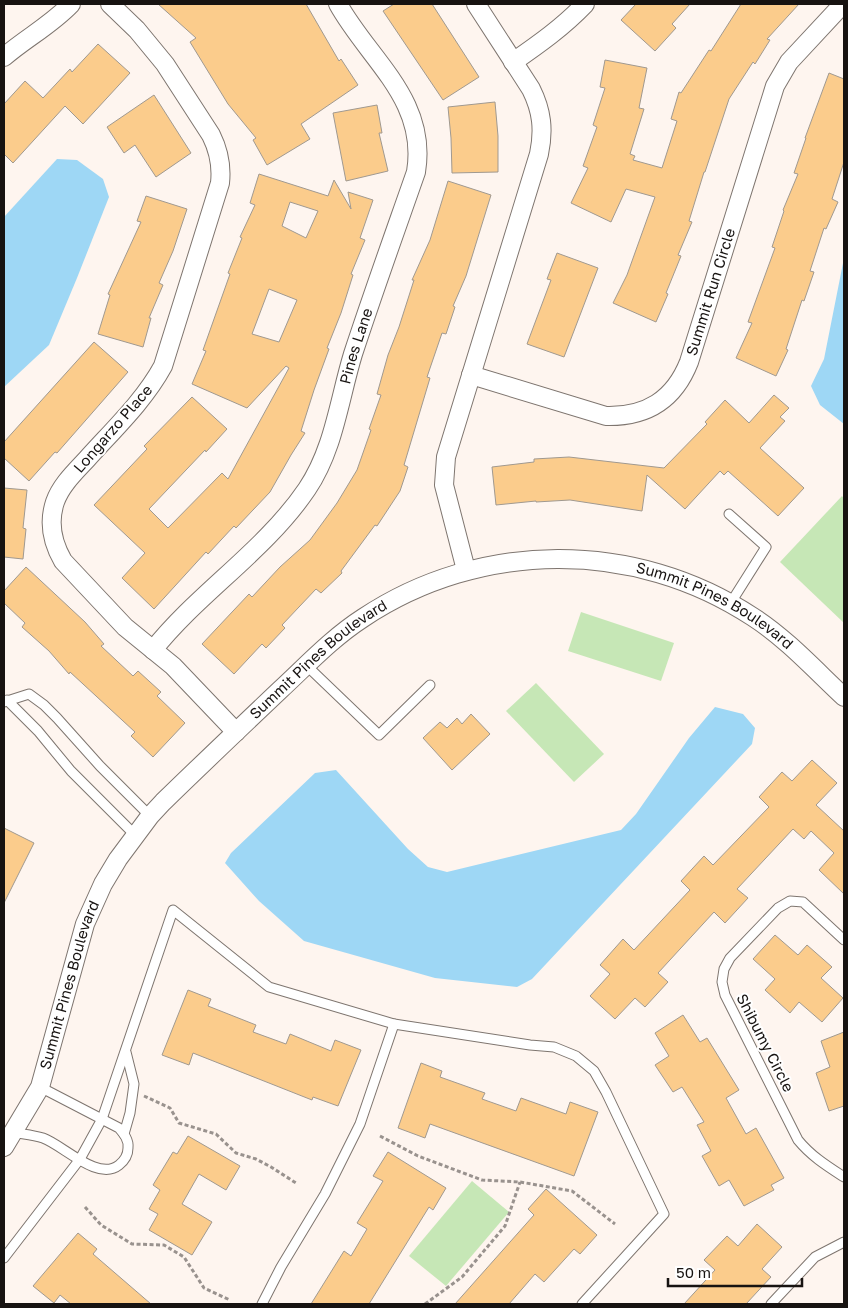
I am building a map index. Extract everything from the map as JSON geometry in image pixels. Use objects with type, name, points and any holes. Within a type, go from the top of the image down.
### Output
[{"type":"street","points":[[4,57],[21,42],[58,17],[71,4]]},
{"type":"street","name":"Longarzo Place","points":[[110,4],[138,30],[165,64],[211,135],[217,147],[222,171],[220,184],[163,366],[149,389],[68,480],[56,501],[52,514],[53,538],[63,561],[125,628],[172,666],[236,732]]},
{"type":"street","name":"Pines Lane","points":[[153,650],[170,628],[280,523],[308,488],[322,462],[333,434],[353,356],[416,172],[418,147],[414,122],[410,111],[353,29],[338,4]]},
{"type":"street","points":[[466,570],[447,499],[444,471],[446,456],[542,141],[542,121],[537,101],[476,4]]},
{"type":"street","points":[[513,62],[546,40],[570,20],[585,4]]},
{"type":"street","name":"Summit Run Circle","points":[[471,375],[606,416],[619,416],[645,410],[667,396],[677,386],[689,362],[775,86],[789,62],[843,4]]},
{"type":"street","name":"Summit Pines Boulevard","points":[[8,1140],[40,1087],[85,924],[103,884],[135,835],[150,816],[328,644],[362,618],[399,596],[438,579],[466,570],[507,562],[550,558],[593,560],[635,566],[690,584],[753,617],[787,643],[844,697]]},
{"type":"lane","points":[[729,514],[766,547],[730,604]]},
{"type":"lane","points":[[306,665],[379,735],[430,685]]},
{"type":"lane","points":[[135,835],[71,771],[38,731],[6,701],[29,694],[44,705],[100,766],[150,816]]},
{"type":"lane","name":"Shibumy Circle","points":[[844,940],[802,902],[790,901],[778,908],[730,958],[724,969],[722,982],[725,995],[798,1140],[817,1160],[844,1178]]},
{"type":"lane","points":[[4,1258],[80,1159],[102,1119],[173,910],[269,987],[394,1024],[554,1047],[576,1056],[594,1072],[606,1092],[664,1214],[582,1304]]},
{"type":"lane","points":[[262,1304],[281,1267],[324,1194],[360,1124],[394,1024]]},
{"type":"lane","points":[[124,1134],[130,1113],[134,1084],[126,1052]]},
{"type":"lane","points":[[8,1140],[44,1138],[80,1159],[107,1171],[122,1164],[128,1149],[124,1134],[119,1128],[40,1087]]},
{"type":"lane","points":[[771,1304],[815,1257],[844,1242]]},
{"type":"path","points":[[142,1095],[170,1108],[179,1123],[216,1134],[236,1153],[272,1166],[296,1183]]},
{"type":"path","points":[[380,1136],[418,1156],[482,1180],[520,1182],[572,1191],[615,1224]]},
{"type":"path","points":[[425,1304],[462,1277],[505,1226],[520,1182]]},
{"type":"path","points":[[84,1207],[102,1225],[132,1244],[164,1245],[184,1257],[204,1288],[230,1300]]},
{"type":"green space","points":[[842,496],[844,499],[844,623],[780,562]]},
{"type":"green space","points":[[581,612],[674,643],[661,681],[568,651]]},
{"type":"green space","points":[[536,683],[604,754],[574,782],[506,711]]},
{"type":"green space","points":[[472,1181],[509,1212],[446,1286],[409,1256]]},
{"type":"water","points":[[57,159],[77,160],[103,179],[109,197],[49,345],[4,387],[4,217]]},
{"type":"water","points":[[844,258],[844,424],[820,405],[811,386],[824,359]]},
{"type":"water","points":[[715,707],[743,714],[755,728],[752,744],[532,979],[517,987],[435,978],[304,941],[259,901],[225,863],[231,853],[315,773],[336,770],[408,849],[428,867],[447,872],[621,830],[636,814],[689,738]]},
{"type":"building","points":[[158,4],[306,4],[339,61],[341,59],[358,85],[301,124],[310,139],[267,165],[253,140],[256,138],[228,104],[190,42],[196,38]]},
{"type":"building","points":[[394,4],[432,4],[479,77],[443,100],[383,11]]},
{"type":"building","points":[[636,4],[690,4],[672,24],[676,28],[655,51],[621,20]]},
{"type":"building","points":[[741,4],[799,4],[767,39],[770,40],[755,64],[753,62],[729,99],[689,221],[692,222],[678,255],[681,256],[656,322],[613,303],[627,275],[655,197],[626,189],[611,222],[571,203],[588,168],[583,166],[597,127],[593,125],[605,88],[600,87],[605,60],[647,68],[639,108],[644,109],[630,154],[635,156],[633,160],[662,168],[677,121],[671,119],[679,92],[681,93],[709,50],[711,51]]},
{"type":"building","points":[[98,44],[130,73],[83,124],[65,106],[13,163],[4,154],[4,104],[25,81],[43,98],[70,69],[72,72]]},
{"type":"building","points":[[829,73],[844,79],[844,162],[832,199],[838,202],[826,229],[824,228],[810,271],[814,272],[804,301],[802,300],[786,349],[788,350],[776,376],[736,358],[752,323],[748,322],[775,248],[772,247],[783,210],[798,174],[794,173]]},
{"type":"building","points":[[154,95],[191,153],[156,177],[135,145],[124,153],[107,127]]},
{"type":"building","points":[[495,102],[498,136],[498,172],[452,173],[448,107]]},
{"type":"building","points":[[377,105],[382,133],[379,133],[388,171],[346,181],[333,113]]},
{"type":"building","points":[[259,174],[328,196],[334,180],[351,209],[348,192],[373,200],[360,238],[365,240],[351,274],[353,275],[341,313],[327,348],[329,349],[301,431],[305,433],[270,492],[236,528],[234,526],[208,554],[206,552],[154,609],[122,578],[145,553],[94,505],[147,449],[144,446],[192,397],[227,429],[149,509],[168,528],[222,473],[228,479],[289,368],[286,366],[247,408],[192,384],[206,351],[203,350],[230,274],[228,273],[242,238],[240,237],[255,205],[250,203]],"holes":[[[290,202],[318,211],[306,238],[282,226]],[[269,289],[297,300],[279,342],[252,334]]]},
{"type":"building","points":[[448,181],[491,195],[466,276],[453,306],[455,307],[446,334],[442,333],[427,377],[430,378],[404,465],[408,467],[400,491],[377,526],[375,525],[341,571],[342,573],[321,593],[316,589],[282,625],[285,628],[266,648],[262,644],[234,674],[202,644],[249,594],[252,597],[280,567],[310,540],[337,503],[357,470],[381,395],[377,394],[388,355],[414,280],[412,280],[430,240]]},
{"type":"building","points":[[146,196],[187,209],[173,251],[159,283],[163,285],[149,318],[151,318],[143,347],[98,334],[110,295],[108,294],[141,222],[137,221]]},
{"type":"building","points":[[557,253],[598,268],[564,357],[527,344],[551,280],[547,279]]},
{"type":"building","points":[[94,342],[128,372],[57,453],[55,452],[29,481],[4,458],[4,442]]},
{"type":"building","points":[[774,395],[789,408],[780,417],[785,421],[760,448],[804,488],[778,516],[728,471],[724,475],[720,471],[685,509],[647,475],[642,511],[570,500],[496,505],[492,467],[534,462],[534,459],[569,457],[664,468],[707,424],[705,422],[725,400],[749,423]]},
{"type":"building","points":[[4,488],[27,490],[23,528],[26,529],[23,559],[4,557]]},
{"type":"building","points":[[26,567],[85,622],[104,644],[101,646],[133,676],[138,671],[161,692],[157,696],[185,723],[153,757],[131,736],[135,732],[70,672],[69,674],[49,651],[22,627],[25,623],[4,603],[4,591]]},
{"type":"building","points":[[471,714],[490,734],[452,770],[423,738],[440,722],[447,728],[457,718],[462,724]]},
{"type":"building","points":[[812,760],[837,783],[816,805],[844,831],[844,894],[819,870],[834,853],[811,831],[804,839],[793,829],[737,889],[748,898],[725,923],[714,912],[658,973],[668,982],[645,1007],[635,998],[615,1019],[590,996],[610,974],[600,965],[623,939],[634,950],[690,890],[681,881],[704,856],[713,865],[769,807],[759,797],[782,772],[792,781]]},
{"type":"building","points":[[4,828],[34,843],[4,903]]},
{"type":"building","points":[[775,935],[798,955],[807,945],[832,967],[821,978],[843,998],[822,1022],[799,1002],[790,1013],[765,990],[775,979],[753,959]]},
{"type":"building","points":[[188,990],[211,999],[208,1006],[256,1025],[253,1032],[286,1044],[290,1034],[331,1051],[335,1040],[361,1050],[338,1106],[313,1097],[312,1100],[193,1053],[189,1065],[162,1055]]},
{"type":"building","points":[[683,1015],[700,1042],[707,1038],[739,1090],[726,1098],[746,1134],[756,1128],[784,1178],[771,1185],[774,1190],[744,1206],[729,1180],[719,1186],[702,1156],[711,1151],[697,1125],[704,1122],[682,1087],[673,1092],[655,1065],[669,1056],[655,1033]]},
{"type":"building","points":[[844,1032],[844,1106],[829,1111],[816,1073],[830,1067],[821,1041]]},
{"type":"building","points":[[421,1063],[442,1071],[440,1077],[485,1093],[482,1099],[516,1111],[521,1098],[566,1114],[570,1102],[598,1112],[574,1176],[430,1124],[425,1138],[398,1128]]},
{"type":"building","points":[[188,1136],[240,1166],[226,1190],[199,1174],[182,1204],[212,1222],[192,1255],[149,1230],[158,1214],[149,1209],[160,1190],[153,1185],[173,1152],[177,1154]]},
{"type":"building","points":[[388,1152],[446,1188],[433,1210],[429,1207],[369,1304],[311,1304],[344,1251],[351,1256],[367,1229],[357,1223],[383,1181],[373,1176]]},
{"type":"building","points":[[546,1189],[597,1235],[580,1254],[574,1249],[544,1282],[535,1274],[509,1304],[455,1304],[534,1215],[528,1209]]},
{"type":"building","points":[[757,1224],[782,1247],[762,1269],[771,1277],[746,1304],[684,1304],[715,1270],[704,1260],[727,1236],[738,1246]]},
{"type":"building","points":[[78,1233],[97,1249],[93,1254],[151,1304],[71,1304],[60,1295],[54,1303],[33,1286]]}]
